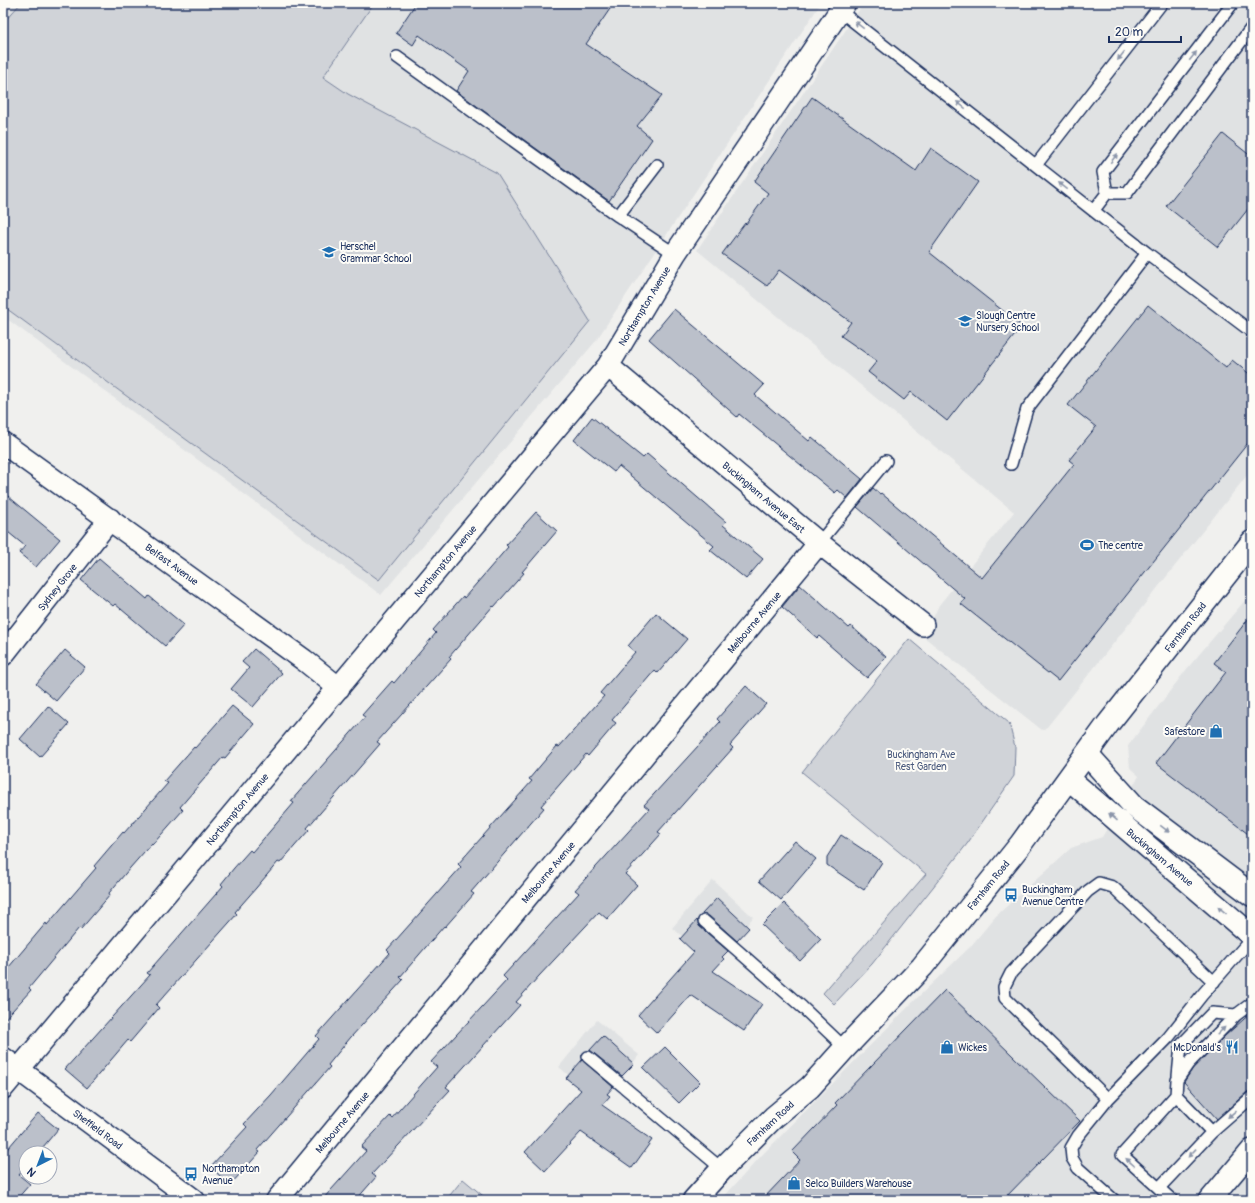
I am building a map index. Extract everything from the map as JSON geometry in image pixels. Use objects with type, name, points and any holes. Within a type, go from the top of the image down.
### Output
[{"type":"main road","name":"Farnham Road","points":[[694,1200],[722,1169],[774,1117],[810,1087],[922,967],[1020,845],[1108,724],[1252,542]]},
{"type":"main road","points":[[1086,754],[1134,806],[1252,895]]},
{"type":"main road","name":"Buckingham Avenue","points":[[1069,779],[1252,936]]},
{"type":"street","name":"Northampton Avenue","points":[[3,1088],[11,1064],[339,688],[608,366],[675,254],[842,7]]},
{"type":"street","name":"Buckingham Avenue East","points":[[608,366],[819,544],[923,625]]},
{"type":"street","name":"Belfast Avenue","points":[[3,443],[304,660],[339,688]]},
{"type":"street","name":"Sydney Grove","points":[[3,655],[110,520]]},
{"type":"street","name":"Melbourne Avenue","points":[[277,1200],[819,544]]},
{"type":"street","name":"Sheffield Road","points":[[11,1064],[194,1200]]},
{"type":"street","points":[[1210,1200],[1252,1150]]},
{"type":"lane","points":[[1036,165],[1162,3]]},
{"type":"lane","points":[[1094,210],[1107,193],[1103,172],[1233,3]]},
{"type":"lane","points":[[842,7],[1147,253],[1252,332]]},
{"type":"lane","points":[[1107,193],[1127,193],[1252,27]]},
{"type":"lane","points":[[397,57],[618,216],[675,254]]},
{"type":"lane","points":[[618,216],[657,165]]},
{"type":"lane","points":[[1011,464],[1026,409],[1147,253]]},
{"type":"lane","points":[[819,544],[886,460]]},
{"type":"lane","points":[[1108,1099],[1005,998],[1004,987],[1011,973],[1088,891],[1099,882],[1113,886],[1214,982]]},
{"type":"lane","points":[[704,921],[802,1007],[845,1048]]},
{"type":"lane","points":[[1114,1200],[1078,1168],[1072,1158],[1071,1148],[1078,1136],[1108,1099],[1168,1038],[1252,936]]},
{"type":"lane","points":[[1177,1080],[1188,1064],[1236,1015],[1252,1002]]},
{"type":"lane","points":[[1172,1200],[1122,1155],[1176,1095],[1181,1045],[1212,1013],[1236,1015]]},
{"type":"lane","points":[[588,1056],[722,1169]]},
{"type":"lane","points":[[1176,1095],[1212,1132]]},
{"type":"lane","points":[[1159,1188],[1212,1132],[1252,1097]]},
{"type":"shaded area","name":"Herschel Grammar School","points":[[7,3],[821,3],[595,342],[381,595],[3,316],[3,8]]},
{"type":"shaded area","points":[[864,3],[1252,3],[1252,469],[1047,727],[1042,730],[924,637],[939,605],[1014,512],[697,250]]},
{"type":"shaded area","points":[[1252,592],[1252,1200],[721,1200],[761,1156],[915,1000],[970,947],[996,916],[1071,848],[1102,837],[1139,776],[1130,768],[1128,746],[1186,670]]},
{"type":"shaded area","points":[[713,880],[753,917],[736,941],[715,963],[672,928]]},
{"type":"shaded area","points":[[597,1020],[639,1055],[626,1073],[600,1102],[559,1067]]},
{"type":"green space","name":"Herschel Grammar School","points":[[21,3],[374,3],[323,77],[348,94],[497,173],[590,321],[379,580],[3,306],[3,23]]},
{"type":"green space","name":"Buckingham Ave Rest Garden","points":[[909,639],[1009,723],[1015,747],[1014,776],[967,844],[937,882],[872,964],[834,1004],[823,993],[926,874],[802,772]]},
{"type":"green space","points":[[463,1179],[488,1200],[446,1200]]},
{"type":"building","points":[[416,3],[614,3],[586,44],[662,95],[637,126],[652,139],[609,201],[456,91],[469,71],[419,35],[413,45],[396,33]]},
{"type":"building","points":[[812,97],[916,171],[931,148],[978,182],[929,252],[1022,326],[947,421],[911,392],[904,400],[868,372],[877,361],[841,336],[851,322],[779,270],[767,286],[722,254],[768,193],[754,182]]},
{"type":"building","points":[[1223,134],[1252,157],[1252,204],[1218,247],[1166,206]]},
{"type":"building","name":"The centre","points":[[1148,305],[1226,368],[1232,360],[1252,376],[1252,438],[1058,681],[961,604],[965,599],[857,507],[873,488],[880,494],[881,493],[982,578],[1074,464],[1069,460],[1096,427],[1068,405]]},
{"type":"building","points":[[674,309],[764,385],[755,395],[809,441],[812,437],[862,479],[847,498],[838,490],[835,493],[739,414],[737,417],[649,339]]},
{"type":"building","points":[[592,417],[643,458],[647,454],[726,522],[723,525],[763,559],[746,579],[710,550],[714,546],[619,466],[614,472],[574,440]]},
{"type":"building","points":[[3,492],[60,539],[36,567],[19,553],[25,546],[3,528]]},
{"type":"building","points":[[536,512],[557,531],[522,572],[524,573],[449,657],[451,659],[377,742],[380,744],[307,828],[309,830],[280,863],[278,862],[235,912],[237,914],[156,1005],[159,1008],[130,1042],[128,1040],[87,1088],[65,1069],[150,975],[147,973],[223,886],[221,884],[234,868],[250,850],[252,852],[294,803],[291,801],[365,717],[362,715],[392,681],[394,683],[436,633],[433,630],[463,596],[464,598],[508,547],[506,545]]},
{"type":"building","points":[[99,558],[147,599],[149,596],[184,625],[165,646],[115,604],[113,606],[81,580]]},
{"type":"building","points":[[800,585],[849,628],[851,626],[886,657],[867,678],[819,636],[817,638],[782,607]]},
{"type":"building","points":[[656,613],[687,639],[658,673],[655,670],[612,720],[616,723],[588,756],[586,754],[541,806],[544,808],[471,892],[474,894],[400,977],[403,980],[351,1037],[328,1065],[330,1067],[257,1150],[260,1152],[230,1185],[210,1167],[247,1127],[244,1124],[319,1039],[316,1036],[390,953],[387,950],[461,867],[458,864],[532,781],[529,779],[557,746],[559,747],[604,696],[600,693],[635,652],[628,646]]},
{"type":"building","name":"Safestore","points":[[1252,614],[1252,837],[1156,763],[1226,672],[1214,663]]},
{"type":"building","points":[[254,649],[282,673],[253,707],[231,689],[249,668],[242,662]]},
{"type":"building","points":[[65,650],[85,667],[56,701],[36,684]]},
{"type":"building","points":[[746,686],[766,704],[730,745],[733,748],[658,832],[661,834],[625,874],[637,885],[607,919],[599,912],[539,976],[516,1002],[520,1005],[446,1087],[450,1090],[372,1174],[376,1177],[356,1200],[322,1200],[366,1151],[361,1147],[390,1116],[392,1118],[437,1067],[431,1062],[507,980],[503,976],[579,893],[575,890],[649,809],[644,805],[720,722],[717,719]]},
{"type":"building","points":[[48,706],[69,724],[40,757],[20,739]]},
{"type":"building","points":[[232,706],[254,724],[180,807],[183,810],[130,868],[109,893],[110,895],[81,929],[79,928],[29,988],[31,990],[3,1021],[3,974],[46,923],[47,925],[96,868],[94,866],[123,832],[124,833],[168,783],[164,781]]},
{"type":"building","points":[[841,835],[882,862],[864,890],[827,865],[827,857]]},
{"type":"building","points":[[795,841],[816,859],[781,900],[759,881]]},
{"type":"building","points":[[717,898],[749,928],[737,941],[709,916],[702,914]]},
{"type":"building","points":[[784,903],[821,939],[800,961],[762,925]]},
{"type":"building","points":[[697,920],[699,926],[728,951],[722,957],[724,959],[713,971],[762,1004],[744,1031],[691,995],[657,1033],[638,1015],[694,952],[680,939]]},
{"type":"building","name":"Wickes","points":[[945,990],[1080,1121],[1003,1200],[762,1200],[800,1160],[792,1152],[837,1105],[835,1103]]},
{"type":"building","name":"McDonald's","points":[[1252,1012],[1252,1090],[1247,1092],[1217,1119],[1184,1082],[1193,1068],[1226,1035]]},
{"type":"building","points":[[603,1036],[634,1064],[622,1076],[590,1050]]},
{"type":"building","points":[[665,1047],[700,1082],[679,1103],[643,1068]]},
{"type":"building","points":[[582,1060],[613,1087],[607,1094],[610,1096],[602,1105],[652,1140],[632,1168],[581,1132],[545,1171],[525,1152],[581,1090],[566,1078]]},
{"type":"building","points":[[38,1113],[58,1129],[45,1145],[18,1145],[18,1185],[29,1185],[16,1200],[12,1200],[4,1193],[3,1194],[3,1154]]},
{"type":"place","name":"Herschel Grammar School","points":[[329,252]]},
{"type":"place","name":"Slough Centre Nursery School","points":[[965,321]]},
{"type":"place","name":"The centre","points":[[1087,545]]},
{"type":"place","name":"Safestore","points":[[1216,731]]},
{"type":"place","name":"Buckingham Avenue Centre","points":[[1011,895]]},
{"type":"place","name":"Wickes","points":[[947,1047]]},
{"type":"place","name":"McDonald's","points":[[1232,1047]]},
{"type":"place","name":"Northampton Avenue","points":[[191,1174]]},
{"type":"place","name":"Selco Builders Warehouse","points":[[794,1183]]}]
